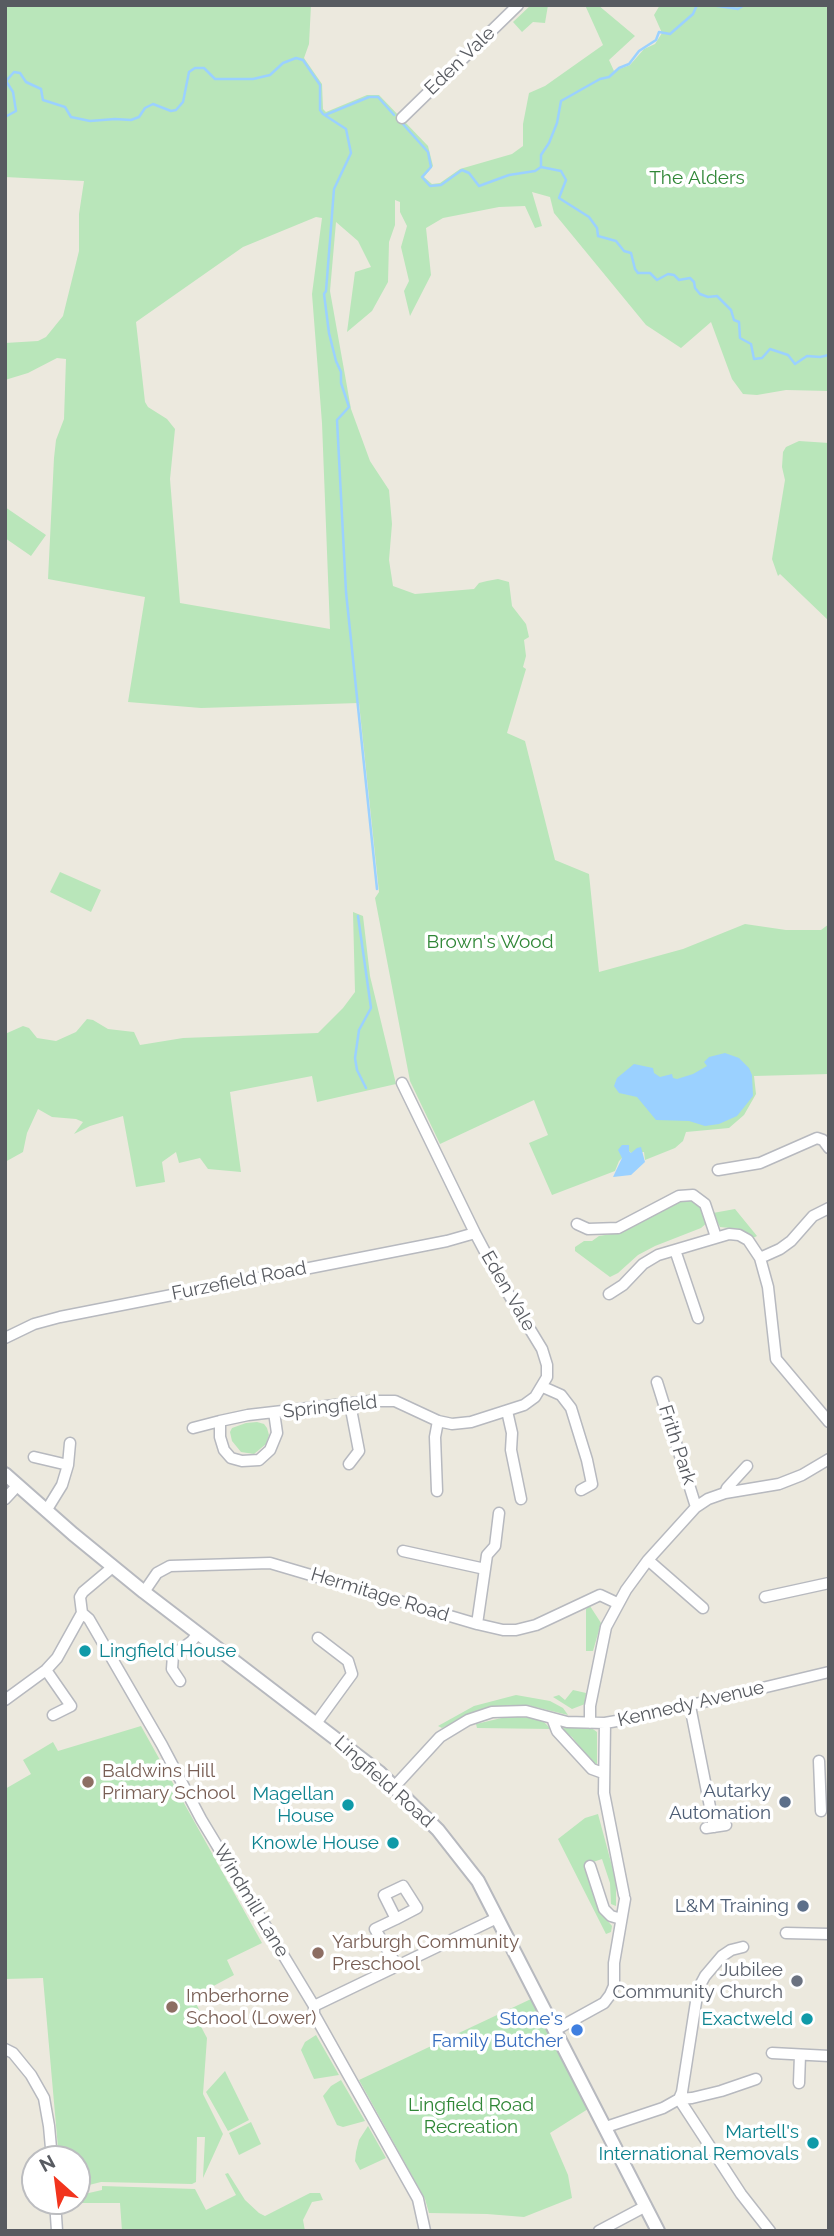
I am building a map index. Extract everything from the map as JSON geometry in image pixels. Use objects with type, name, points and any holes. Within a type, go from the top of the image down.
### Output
[{"type":"street","name":"Eden Vale","points":[[401,118],[518,5]]},
{"type":"street","name":"Eden Vale","points":[[402,1083],[475,1233],[542,1349],[547,1364],[547,1377],[543,1387]]},
{"type":"street","points":[[718,1170],[760,1163],[817,1138],[823,1140],[829,1148]]},
{"type":"street","points":[[577,1224],[588,1229],[618,1228],[679,1196],[693,1195],[705,1204],[716,1237]]},
{"type":"street","points":[[760,1258],[791,1241],[813,1216],[829,1209]]},
{"type":"street","name":"Furzefield Road","points":[[5,1338],[34,1324],[61,1317],[447,1241],[475,1233]]},
{"type":"street","points":[[609,1294],[623,1285],[643,1264],[658,1255],[729,1234],[748,1240],[760,1258],[768,1287],[776,1359],[829,1422]]},
{"type":"street","points":[[675,1250],[698,1318]]},
{"type":"street","name":"Frith Park","points":[[657,1382],[696,1507]]},
{"type":"street","points":[[543,1387],[561,1395],[571,1408],[592,1484],[582,1490]]},
{"type":"street","name":"Springfield","points":[[193,1428],[274,1412],[370,1401],[395,1401],[438,1422],[471,1422],[524,1405],[543,1387]]},
{"type":"street","points":[[349,1464],[359,1451],[350,1404]]},
{"type":"street","points":[[507,1411],[512,1433],[511,1450],[521,1499]]},
{"type":"street","name":"Springfield","points":[[220,1421],[223,1450],[231,1458],[242,1461],[259,1460],[270,1450],[277,1433],[274,1412]]},
{"type":"street","points":[[437,1491],[435,1437],[438,1422]]},
{"type":"street","points":[[46,1511],[62,1485],[68,1465],[70,1443]]},
{"type":"street","points":[[34,1457],[68,1465]]},
{"type":"street","points":[[590,1723],[590,1706],[606,1627],[617,1604],[648,1560],[696,1507],[708,1499],[725,1493],[779,1484],[802,1475],[829,1458]]},
{"type":"street","points":[[725,1493],[747,1466]]},
{"type":"street","name":"Lingfield Road","points":[[5,1474],[144,1592],[317,1723],[395,1786],[458,1853],[478,1881],[658,2231]]},
{"type":"street","points":[[5,1499],[17,1486]]},
{"type":"street","points":[[477,1624],[487,1555],[495,1546],[499,1513]]},
{"type":"street","points":[[403,1551],[485,1569]]},
{"type":"street","points":[[648,1560],[703,1608]]},
{"type":"street","name":"Hermitage Road","points":[[144,1592],[157,1573],[170,1566],[270,1563],[503,1630],[536,1625],[600,1595],[617,1604]]},
{"type":"street","points":[[5,1700],[47,1670],[57,1658],[82,1613],[80,1597],[83,1591],[112,1565]]},
{"type":"street","points":[[765,1597],[829,1583]]},
{"type":"street","name":"Windmill Lane","points":[[82,1613],[89,1619],[162,1745],[201,1819],[314,2006],[314,2014],[418,2199],[425,2231]]},
{"type":"street","points":[[180,1681],[173,1669],[173,1656],[198,1633]]},
{"type":"street","points":[[317,1723],[352,1674],[348,1661],[318,1638]]},
{"type":"street","points":[[47,1670],[71,1706],[53,1716]]},
{"type":"street","name":"Kennedy Avenue","points":[[395,1786],[440,1737],[468,1720],[492,1712],[526,1711],[567,1722],[605,1723],[690,1706],[829,1672]]},
{"type":"street","points":[[690,1706],[710,1828],[726,1825]]},
{"type":"street","points":[[552,1718],[557,1731],[592,1769],[603,1773]]},
{"type":"street","points":[[555,2030],[604,2003],[614,1986],[614,1963],[624,1897],[617,1849],[607,1813],[603,1773],[605,1723]]},
{"type":"street","points":[[819,1761],[824,1786],[821,1811]]},
{"type":"street","points":[[590,1866],[604,1909],[611,1916],[621,1919]]},
{"type":"street","points":[[314,2006],[497,1918]]},
{"type":"street","points":[[396,1919],[375,1929],[397,1966]]},
{"type":"street","points":[[786,1933],[829,1934]]},
{"type":"street","points":[[679,2099],[698,1989],[722,1956],[743,1947]]},
{"type":"street","points":[[5,2049],[13,2053],[31,2075],[44,2098],[51,2145]]},
{"type":"street","points":[[772,2053],[829,2056]]},
{"type":"street","points":[[799,2083],[800,2055]]},
{"type":"street","points":[[606,2127],[663,2108],[679,2099],[721,2091],[756,2079]]},
{"type":"street","points":[[679,2099],[741,2194],[770,2231]]},
{"type":"street","points":[[599,2231],[646,2206]]},
{"type":"green space","points":[[5,5],[311,5],[309,44],[304,58],[322,84],[323,109],[326,112],[367,95],[379,95],[428,146],[433,166],[424,177],[432,184],[440,183],[460,169],[512,154],[523,146],[523,124],[529,93],[545,86],[603,45],[585,5],[598,5],[635,36],[609,60],[614,71],[630,65],[644,49],[655,44],[662,33],[654,15],[660,5],[829,5],[829,391],[786,390],[757,395],[743,394],[732,379],[711,322],[681,348],[646,325],[554,213],[550,197],[532,192],[542,226],[535,228],[525,206],[499,207],[443,218],[426,228],[431,275],[410,316],[404,291],[409,281],[401,247],[407,226],[400,212],[400,202],[395,200],[395,225],[389,242],[388,282],[372,311],[347,332],[355,272],[371,267],[358,241],[336,222],[330,291],[351,409],[370,461],[389,490],[392,524],[389,560],[393,586],[415,594],[474,589],[479,583],[498,579],[509,582],[512,606],[526,624],[529,637],[524,640],[526,656],[523,667],[526,669],[507,733],[525,741],[555,860],[589,874],[599,972],[683,949],[745,924],[786,930],[821,930],[829,924],[829,1074],[754,1076],[756,1094],[744,1115],[729,1128],[686,1132],[683,1141],[675,1148],[645,1160],[644,1152],[629,1151],[619,1161],[615,1171],[552,1195],[529,1143],[548,1135],[534,1100],[440,1144],[410,1081],[375,898],[379,892],[359,703],[201,708],[128,702],[145,597],[48,579],[54,458],[56,440],[64,419],[66,359],[57,358],[28,373],[5,380],[5,343],[38,341],[46,337],[63,316],[79,251],[79,214],[84,181],[5,177]],"holes":[[[316,217],[322,218],[312,294],[322,423],[330,629],[180,603],[170,479],[175,429],[145,402],[136,322],[243,247]]]},
{"type":"green space","points":[[531,5],[548,5],[545,23],[533,22],[522,32],[513,22]]},
{"type":"green space","points":[[799,441],[829,443],[829,621],[780,574],[778,576],[772,559],[785,480],[783,452],[786,447]]},
{"type":"green space","points":[[5,507],[46,535],[31,556],[5,538]]},
{"type":"green space","points":[[60,872],[101,890],[91,912],[50,892]]},
{"type":"green space","points":[[353,912],[363,916],[370,976],[396,1084],[317,1102],[312,1076],[230,1092],[241,1172],[208,1169],[200,1158],[179,1163],[176,1152],[162,1162],[165,1182],[136,1187],[123,1116],[74,1134],[83,1122],[52,1117],[38,1109],[27,1133],[23,1152],[5,1162],[5,1034],[23,1026],[29,1028],[37,1038],[56,1041],[76,1032],[87,1019],[108,1029],[134,1032],[140,1045],[183,1038],[318,1033],[355,992]]},
{"type":"green space","points":[[690,1197],[702,1205],[708,1222],[701,1228],[638,1255],[610,1277],[575,1251],[575,1247],[584,1241],[611,1234],[678,1199]]},
{"type":"green space","points":[[735,1209],[757,1236],[753,1238],[740,1229],[720,1227],[713,1213]]},
{"type":"green space","points":[[257,1422],[267,1428],[269,1435],[266,1444],[254,1454],[241,1452],[232,1441],[232,1428]]},
{"type":"green space","points":[[590,1606],[601,1623],[593,1651],[586,1651],[586,1609]]},
{"type":"green space","points":[[573,1690],[586,1693],[585,1704],[572,1709],[553,1697],[559,1695],[565,1700]]},
{"type":"green space","points":[[516,1695],[550,1701],[563,1708],[568,1715],[527,1705],[510,1705],[474,1713],[442,1728],[438,1726],[474,1706]]},
{"type":"green space","points":[[510,1716],[541,1719],[551,1729],[477,1728],[476,1724]]},
{"type":"green space","points":[[564,1725],[590,1727],[597,1732],[597,1765],[572,1737],[563,1731]]},
{"type":"green space","points":[[141,1726],[262,1943],[227,1960],[234,1975],[193,1997],[202,2016],[197,2019],[207,2038],[203,2094],[223,2134],[203,2178],[205,2137],[197,2137],[196,2182],[192,2184],[101,2182],[91,2184],[91,2145],[58,2145],[43,1978],[5,1979],[5,1789],[31,1774],[23,1760],[53,1742],[58,1751]]},
{"type":"green space","points":[[598,1814],[616,1881],[616,1906],[611,1904],[610,1883],[602,1859],[584,1865],[600,1912],[612,1926],[611,1932],[606,1934],[558,1839],[585,1818]]},
{"type":"green space","name":"Lingfield Road Recreation","points":[[531,1999],[588,2109],[550,2133],[568,2175],[572,2198],[524,2217],[429,2213],[425,2199],[359,2080]]},
{"type":"green space","points":[[316,2035],[339,2075],[314,2079],[301,2050],[305,2042]]},
{"type":"green space","points":[[225,2071],[249,2120],[228,2131],[206,2092]]},
{"type":"green space","points":[[341,2080],[365,2121],[343,2127],[337,2125],[323,2096],[331,2086]]},
{"type":"green space","points":[[251,2122],[261,2144],[239,2155],[229,2133]]},
{"type":"green space","points":[[368,2126],[386,2158],[360,2170],[355,2161],[356,2152],[359,2140]]},
{"type":"green space","points":[[228,2173],[245,2200],[265,2216],[310,2193],[320,2193],[323,2200],[312,2202],[303,2220],[305,2231],[122,2231],[120,2203],[91,2203],[91,2192],[102,2190],[102,2186],[195,2189],[206,2210],[236,2195],[225,2174]]},
{"type":"water","points":[[725,1053],[739,1058],[749,1068],[753,1096],[737,1116],[719,1124],[705,1126],[689,1121],[656,1120],[637,1097],[619,1093],[614,1086],[617,1078],[634,1064],[653,1068],[654,1073],[660,1077],[672,1074],[673,1078],[677,1079],[707,1066],[704,1062],[709,1057]]},
{"type":"water","points":[[622,1145],[629,1145],[631,1153],[641,1147],[645,1162],[631,1175],[613,1177],[622,1158],[618,1150]]},
{"type":"waterway","points":[[541,167],[541,155],[557,123],[561,101],[629,64],[639,51],[656,40],[659,32],[670,34],[693,14],[697,5]]},
{"type":"waterway","points":[[711,5],[738,9],[744,5]]},
{"type":"waterway","points":[[5,117],[16,111],[13,92],[6,81],[14,72],[20,73],[26,82],[41,89],[43,100],[65,107],[71,117],[90,121],[131,120],[139,117],[145,108],[153,104],[171,111],[176,110],[183,102],[189,72],[195,68],[204,68],[215,79],[253,79],[270,75],[283,63],[296,58],[303,60],[320,85],[320,110],[346,129],[351,153],[334,189],[324,294],[329,333],[349,407],[337,420],[346,592],[377,889]]},
{"type":"waterway","points":[[325,115],[369,97],[378,97],[394,115]]},
{"type":"waterway","points":[[402,123],[428,152],[431,167],[422,177],[430,186],[441,185],[462,170],[469,173],[479,186],[541,167],[561,171],[566,180],[559,198],[589,217],[597,228],[598,236],[616,241],[624,251],[631,253],[638,273],[650,273],[657,280],[668,274],[679,280],[690,278],[700,294],[717,296],[731,310],[734,320],[739,322],[740,338],[751,344],[754,359],[762,358],[770,349],[788,355],[795,364],[807,356],[829,355]]},
{"type":"waterway","points":[[358,916],[371,1008],[359,1030],[355,1058],[357,1070],[366,1088]]},
{"type":"place","name":"Lingfield House","points":[[85,1651]]},
{"type":"place","name":"Baldwins Hill Primary School","points":[[88,1782]]},
{"type":"place","name":"Autarky Automation","points":[[785,1802]]},
{"type":"place","name":"Magellan House","points":[[348,1805]]},
{"type":"place","name":"Knowle House","points":[[393,1843]]},
{"type":"place","name":"L&M Training","points":[[803,1906]]},
{"type":"place","name":"Yarburgh Community Preschool","points":[[318,1953]]},
{"type":"place","name":"Jubilee Community Church","points":[[797,1981]]},
{"type":"place","name":"Imberhorne School (Lower)","points":[[172,2007]]},
{"type":"place","name":"Exactweld","points":[[807,2019]]},
{"type":"place","name":"Stone's Family Butcher","points":[[577,2030]]},
{"type":"place","name":"Martell's International Removals","points":[[813,2143]]},
{"type":"park label","name":"The Alders","points":[[697,178]]},
{"type":"park label","name":"Brown's Wood","points":[[490,942]]}]
